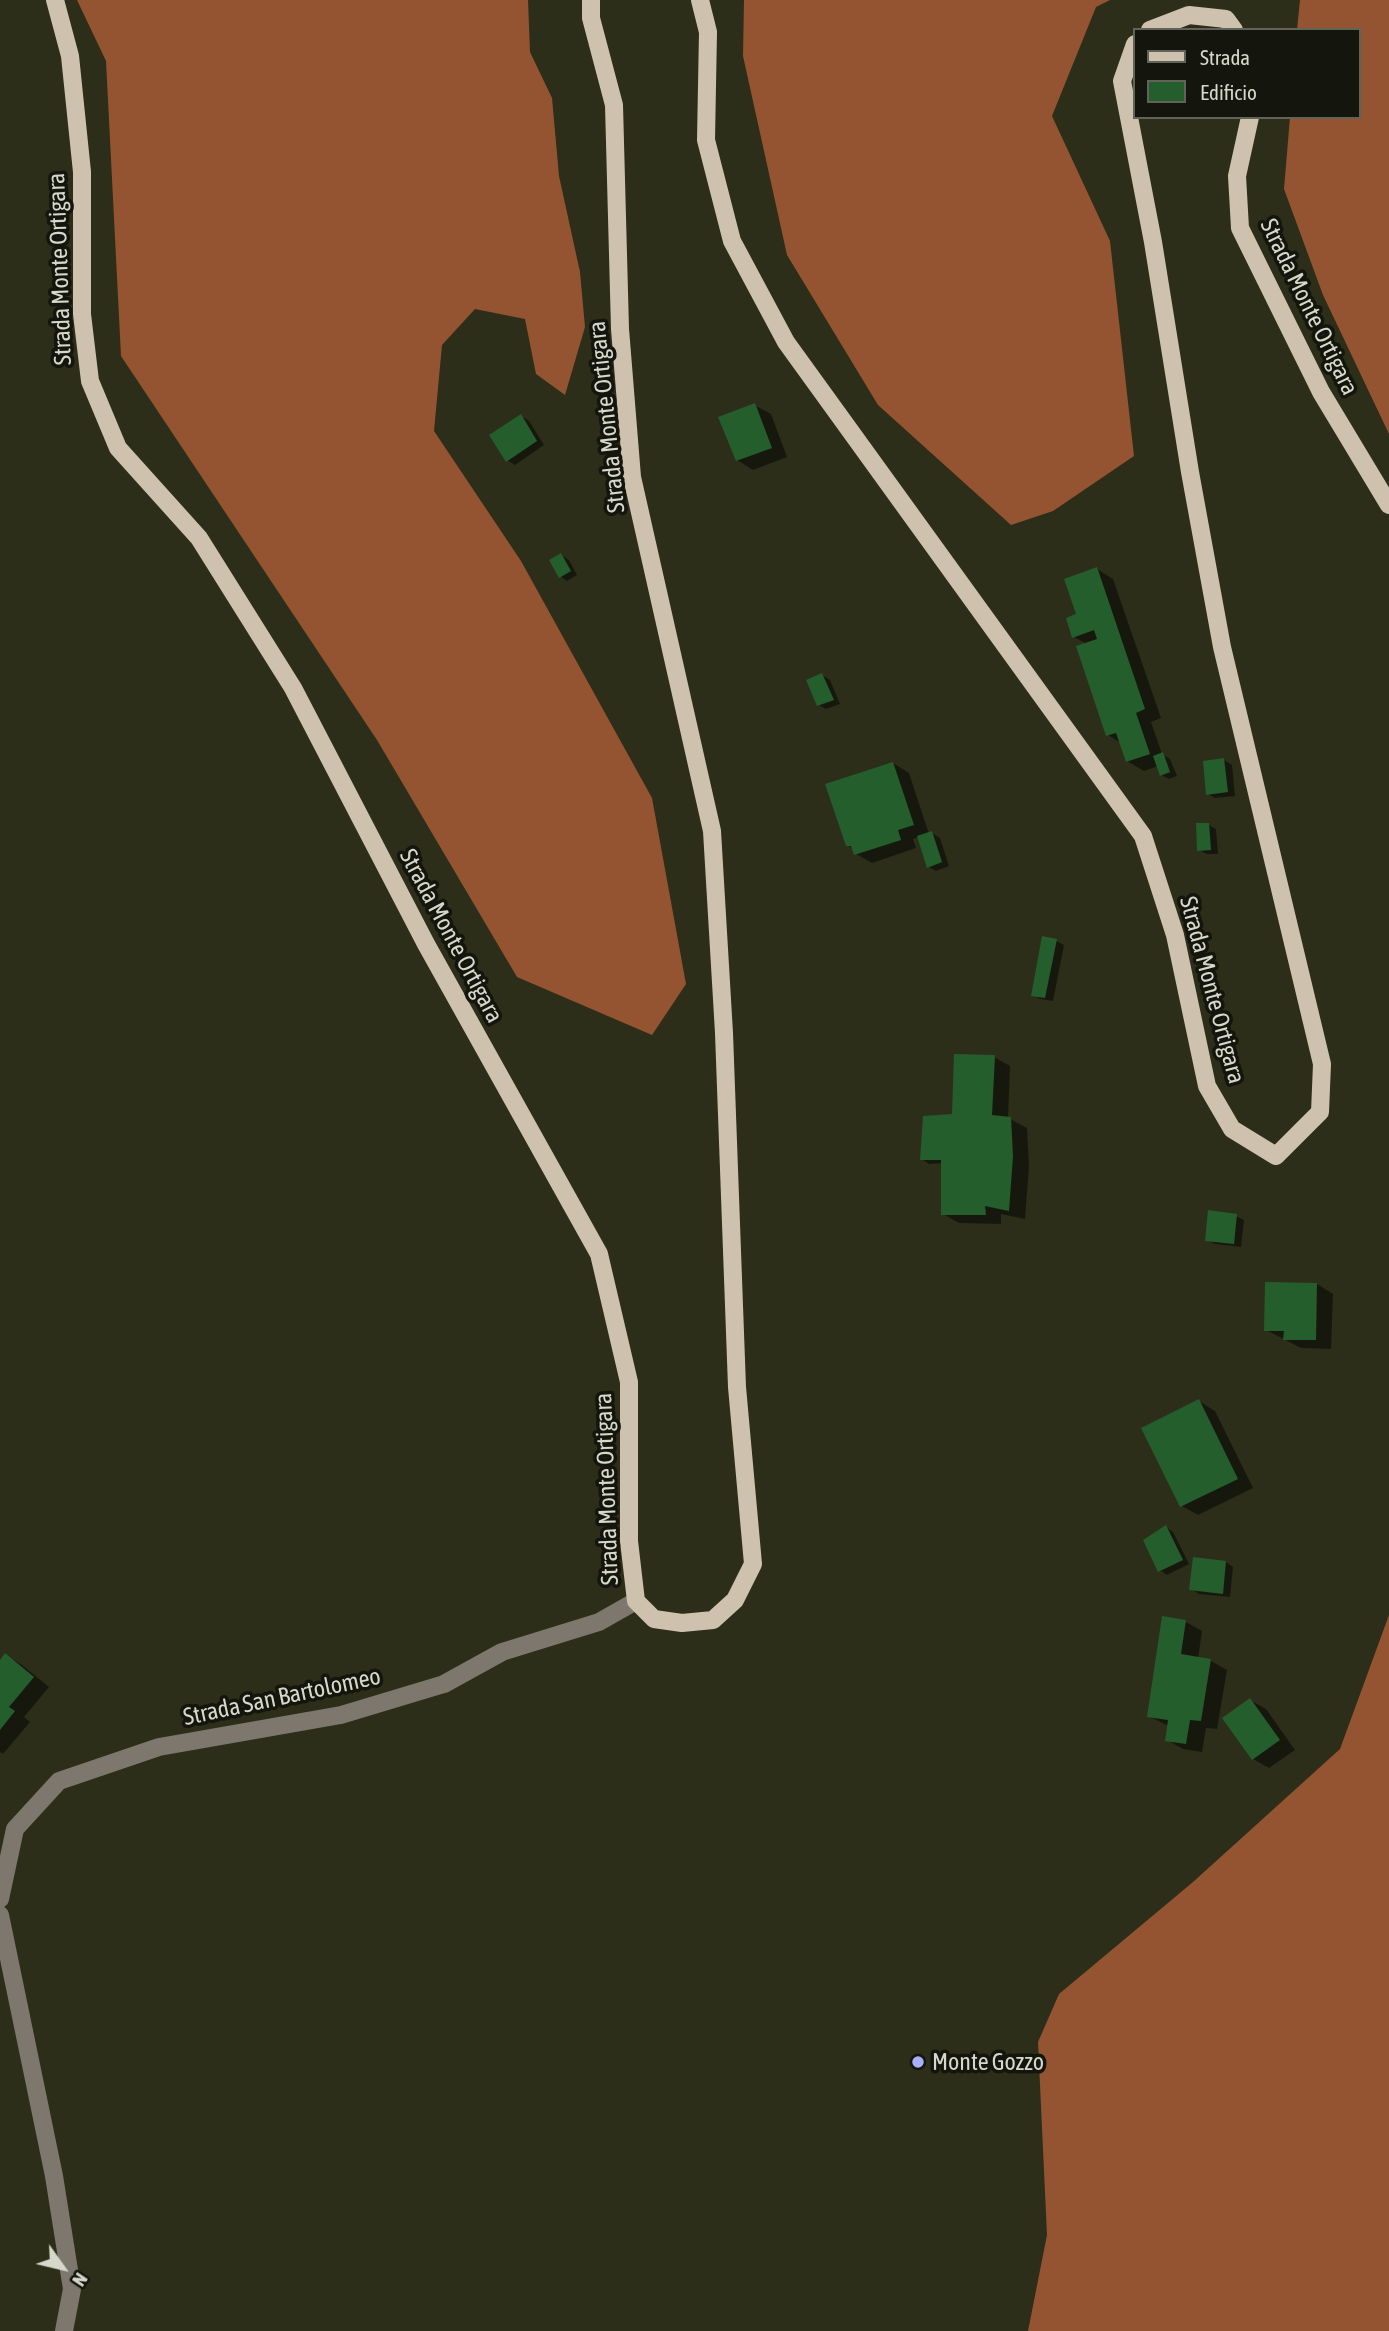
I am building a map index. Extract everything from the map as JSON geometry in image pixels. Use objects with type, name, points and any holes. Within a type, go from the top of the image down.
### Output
[{"type":"main road","name":"Strada Monte Ortigara","points":[[55,0],[70,56],[82,172],[82,314],[90,381],[118,448],[199,538],[293,688],[426,944],[599,1254],[629,1382],[629,1541],[636,1601],[654,1619],[682,1623],[713,1620],[736,1600],[753,1564],[737,1387],[724,1033],[712,831],[632,477],[620,329],[614,105],[591,18],[591,0]]},
{"type":"main road","name":"Strada Monte Ortigara","points":[[700,0],[708,32],[706,140],[732,241],[786,342],[1143,836],[1175,935],[1207,1086],[1232,1129],[1276,1156],[1320,1112],[1322,1064],[1222,647],[1153,242],[1122,81],[1134,47]]},
{"type":"main road","points":[[1155,28],[1189,15],[1226,19],[1233,28]]},
{"type":"main road","name":"Strada Monte Ortigara","points":[[1250,119],[1237,176],[1240,228],[1321,392],[1389,505]]},
{"type":"street","name":"Strada San Bartolomeo","points":[[0,1899],[15,1829],[59,1781],[159,1748],[341,1715],[444,1684],[502,1652],[599,1622],[636,1601]]},
{"type":"street","points":[[0,1915],[46,2135],[72,2289],[64,2331]]},
{"type":"shaded area","points":[[77,0],[528,0],[530,52],[552,98],[559,176],[580,272],[585,327],[565,395],[536,374],[525,319],[475,309],[442,345],[434,431],[521,561],[652,798],[686,984],[652,1035],[517,977],[377,740],[121,356],[106,61]]},
{"type":"shaded area","points":[[744,0],[1110,0],[1096,7],[1052,116],[1110,241],[1134,456],[1053,511],[1011,525],[878,405],[787,255],[743,56]]},
{"type":"shaded area","points":[[1300,0],[1389,0],[1389,434],[1323,295],[1284,189],[1290,119],[1361,119],[1361,28],[1297,28]]},
{"type":"shaded area","points":[[1389,1615],[1389,2331],[1028,2331],[1047,2235],[1038,2042],[1059,1994],[1193,1882],[1340,1749]]},
{"type":"building","points":[[755,403],[772,448],[736,461],[718,417]]},
{"type":"building","points":[[521,414],[537,441],[506,462],[489,435]]},
{"type":"building","points":[[561,553],[571,571],[559,578],[549,560]]},
{"type":"building","points":[[1097,567],[1145,709],[1136,713],[1150,754],[1126,762],[1116,733],[1106,736],[1076,646],[1097,639],[1094,630],[1072,638],[1066,618],[1076,614],[1064,579]]},
{"type":"building","points":[[822,673],[834,700],[817,706],[806,680]]},
{"type":"building","points":[[1163,752],[1170,772],[1160,776],[1153,756]]},
{"type":"building","points":[[1224,758],[1228,792],[1206,795],[1203,761]]},
{"type":"building","points":[[893,762],[914,825],[898,830],[901,840],[854,855],[851,846],[846,846],[825,784]]},
{"type":"building","points":[[1196,823],[1209,823],[1211,850],[1197,851]]},
{"type":"building","points":[[932,831],[942,862],[927,868],[917,836]]},
{"type":"building","points":[[1042,936],[1057,939],[1045,998],[1031,996]]},
{"type":"building","points":[[954,1054],[995,1055],[992,1115],[1011,1117],[1013,1156],[1009,1211],[985,1206],[986,1215],[941,1215],[941,1160],[920,1160],[923,1116],[952,1114]]},
{"type":"building","points":[[1208,1210],[1237,1214],[1234,1244],[1205,1241]]},
{"type":"building","points":[[1265,1282],[1317,1283],[1316,1340],[1283,1340],[1284,1331],[1264,1331]]},
{"type":"building","points":[[1199,1399],[1238,1479],[1180,1507],[1141,1428]]},
{"type":"building","points":[[1166,1525],[1183,1560],[1158,1572],[1143,1540]]},
{"type":"building","points":[[1193,1557],[1226,1561],[1223,1594],[1189,1590]]},
{"type":"building","points":[[1162,1616],[1186,1620],[1181,1654],[1211,1659],[1201,1721],[1190,1720],[1186,1744],[1165,1741],[1168,1720],[1147,1717]]},
{"type":"building","points":[[5,1653],[34,1677],[9,1707],[15,1711],[0,1730],[0,1660]]},
{"type":"building","points":[[1250,1698],[1280,1740],[1252,1760],[1222,1718]]},
{"type":"place","name":"Monte Gozzo","points":[[918,2062]]}]
